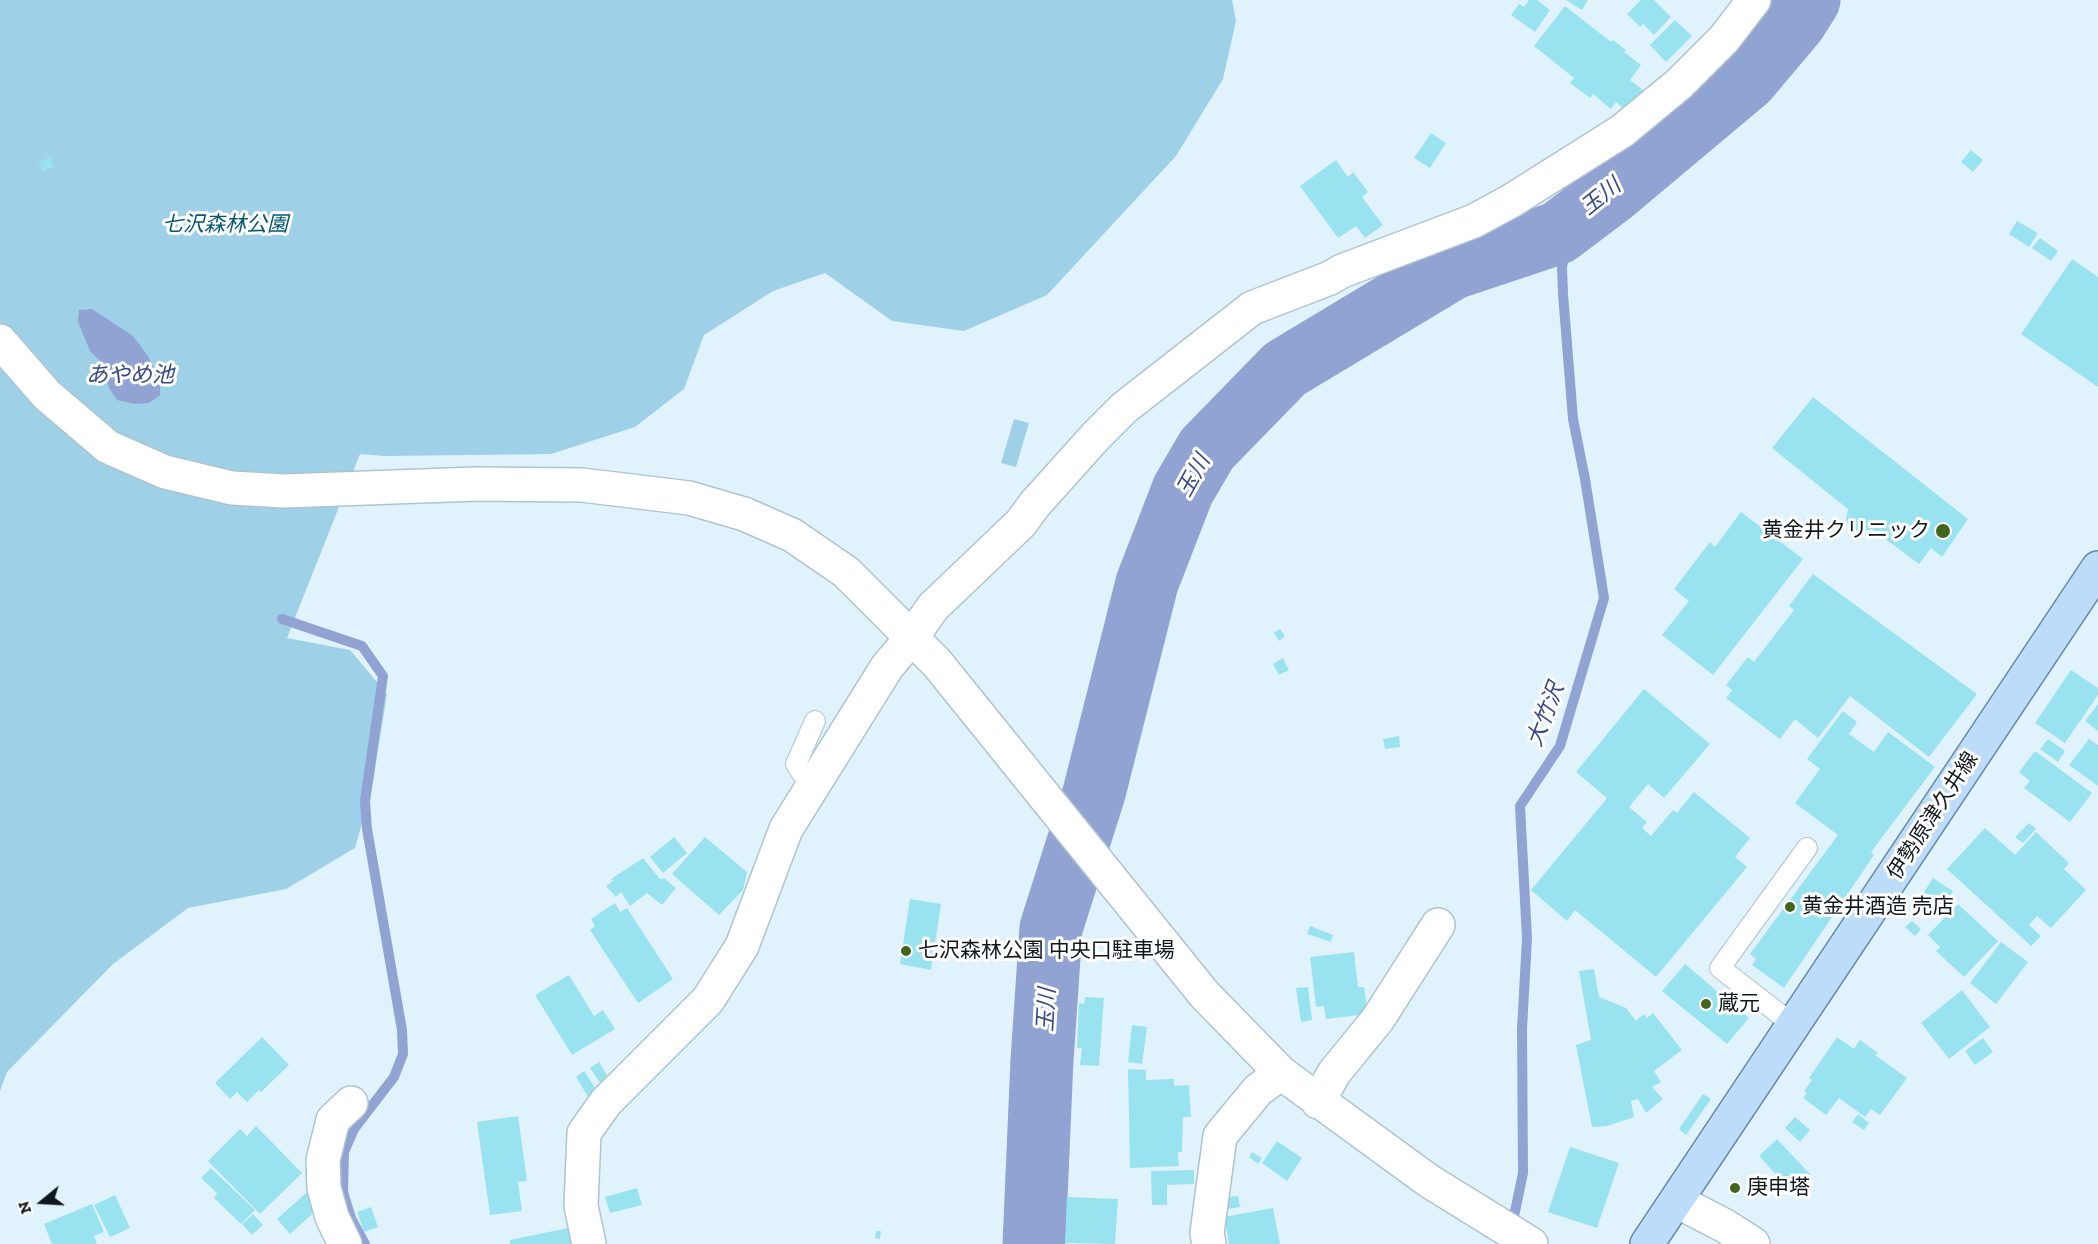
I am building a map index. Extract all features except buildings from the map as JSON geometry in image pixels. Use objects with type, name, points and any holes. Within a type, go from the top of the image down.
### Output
[{"type":"main road","name":"伊勢原津久井線","points":[[1647,1244],[2094,582]]},
{"type":"street","points":[[590,1244],[581,1206],[584,1133],[606,1102],[708,1000],[742,946],[786,829],[887,667],[912,638],[933,607],[1021,523],[1034,505],[1124,408],[1252,308],[1474,221],[1511,201],[1622,131],[1679,84],[1724,39],[1754,0]]},
{"type":"street","points":[[0,341],[47,395],[108,447],[165,472],[232,488],[284,491],[476,484],[582,485],[689,498],[744,514],[792,536],[846,572],[938,663],[1204,994],[1281,1073],[1429,1181],[1531,1244]]},
{"type":"street","points":[[1318,1101],[1334,1073],[1378,1019],[1438,925]]},
{"type":"street","points":[[1209,1244],[1207,1233],[1220,1136],[1258,1090],[1281,1073]]},
{"type":"street","points":[[345,1244],[332,1217],[324,1188],[323,1161],[333,1120],[342,1114],[351,1103]]},
{"type":"street","points":[[1677,1201],[1725,1226],[1753,1244]]},
{"type":"lane","points":[[811,787],[796,764],[815,721]]},
{"type":"lane","points":[[1795,1026],[1720,968],[1807,848]]},
{"type":"green space","name":"七沢森林公園","points":[[0,0],[1232,0],[1236,21],[1223,79],[1176,156],[1047,295],[964,331],[892,321],[825,273],[773,291],[704,335],[684,389],[635,427],[551,454],[384,456],[360,454],[287,638],[350,650],[387,694],[372,788],[355,848],[286,889],[188,908],[113,964],[7,1072],[0,1091]]},
{"type":"green space","points":[[1014,419],[1029,423],[1016,467],[1001,463]]},
{"type":"water","name":"あやめ池","points":[[92,309],[133,336],[148,356],[160,383],[160,395],[149,403],[135,404],[117,400],[109,388],[100,361],[90,351],[78,322],[79,310]]},
{"type":"waterway","name":"玉川","points":[[1034,1244],[1042,1060],[1051,928],[1094,793],[1147,583],[1183,490],[1207,449],[1285,369],[1453,268],[1558,233],[1611,193],[1747,79],[1795,22],[1809,0]]},
{"type":"waterway","name":"大竹沢","points":[[1512,1226],[1523,1173],[1522,1029],[1527,938],[1520,806],[1560,746],[1604,598],[1573,419],[1563,294],[1564,256],[1558,233]]},
{"type":"waterway","points":[[282,619],[362,646],[383,676],[365,801],[367,829],[402,1030],[403,1054],[394,1077],[354,1129],[344,1152],[343,1192],[351,1218],[365,1244]]},
{"type":"place","name":"黄金井クリニック","points":[[1943,531]]},
{"type":"place","name":"黄金井酒造 売店","points":[[1790,907]]},
{"type":"place","name":"七沢森林公園 中央口駐車場","points":[[906,951]]},
{"type":"place","name":"蔵元","points":[[1706,1004]]},
{"type":"place","name":"庚申塔","points":[[1735,1188]]}]
